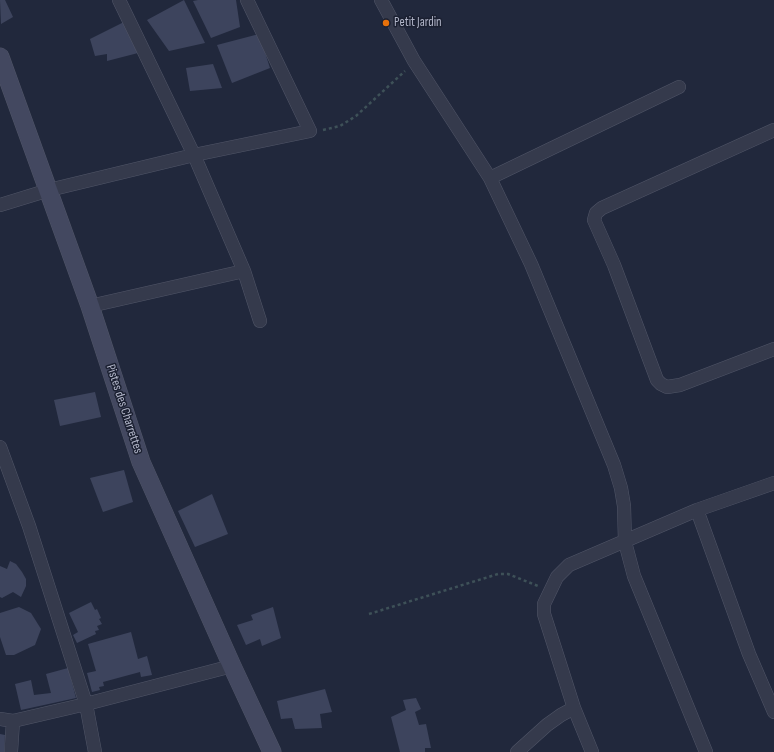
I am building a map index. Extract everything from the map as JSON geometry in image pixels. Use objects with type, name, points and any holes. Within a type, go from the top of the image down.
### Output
[{"type":"main road","name":"Pistes des Charrettes","points":[[0,57],[90,306],[141,462],[272,752]]},
{"type":"street","points":[[119,0],[194,155],[244,270],[260,321]]},
{"type":"street","points":[[0,205],[49,190],[194,155],[310,131],[247,0]]},
{"type":"street","points":[[381,0],[414,61],[490,178],[531,264],[614,465],[623,500],[625,542],[634,576],[706,752]]},
{"type":"street","points":[[490,178],[679,87]]},
{"type":"street","points":[[774,130],[602,208],[596,213],[594,220],[614,264],[657,380],[661,384],[667,387],[680,385],[774,349]]},
{"type":"street","points":[[90,306],[244,270]]},
{"type":"street","points":[[0,447],[4,470],[30,526],[86,704],[95,752]]},
{"type":"street","points":[[592,752],[574,708],[544,614],[544,604],[557,577],[569,565],[697,510],[774,483]]},
{"type":"street","points":[[697,510],[749,654],[774,712]]},
{"type":"street","points":[[0,719],[13,721],[86,704],[232,666]]},
{"type":"street","points":[[517,752],[547,725],[560,715],[574,708]]},
{"type":"street","points":[[11,752],[13,721]]},
{"type":"path","points":[[310,131],[340,126],[356,116],[414,61]]},
{"type":"path","points":[[369,614],[498,574],[508,574],[549,591]]},
{"type":"building","points":[[0,0],[5,0],[13,17],[1,24]]},
{"type":"building","points":[[184,0],[205,43],[169,51],[147,20]]},
{"type":"building","points":[[236,0],[240,27],[211,38],[193,1]]},
{"type":"building","points":[[126,21],[138,53],[107,61],[107,54],[95,56],[90,39]]},
{"type":"building","points":[[259,34],[270,68],[232,83],[217,45]]},
{"type":"building","points":[[213,64],[222,88],[190,91],[186,68]]},
{"type":"building","points":[[95,392],[101,417],[60,426],[54,400]]},
{"type":"building","points":[[124,470],[133,502],[103,512],[90,478]]},
{"type":"building","points":[[212,494],[228,534],[195,547],[178,511]]},
{"type":"building","points":[[10,561],[16,564],[22,572],[26,579],[26,586],[21,597],[13,592],[2,598],[0,597],[0,566],[7,569]]},
{"type":"building","points":[[91,602],[95,610],[97,609],[101,618],[99,619],[102,624],[97,626],[99,630],[95,631],[96,634],[77,643],[73,635],[78,632],[69,613]]},
{"type":"building","points":[[19,607],[31,613],[41,629],[35,645],[14,655],[6,655],[0,637],[0,613]]},
{"type":"building","points":[[273,607],[281,638],[262,646],[260,639],[246,645],[237,625],[253,620],[251,615]]},
{"type":"building","points":[[131,632],[138,659],[147,656],[152,675],[141,677],[140,672],[103,682],[104,686],[99,687],[100,690],[92,692],[87,673],[96,671],[88,644]]},
{"type":"building","points":[[68,668],[76,698],[21,710],[15,684],[31,680],[34,695],[51,693],[46,674]]},
{"type":"building","points":[[325,689],[332,712],[320,714],[322,728],[295,729],[292,718],[281,719],[277,701]]},
{"type":"building","points":[[416,698],[421,709],[415,712],[419,725],[426,724],[431,748],[425,748],[425,752],[400,752],[391,717],[406,710],[403,700]]},
{"type":"building","points":[[0,734],[5,735],[4,752],[0,752]]},
{"type":"place","name":"Petit Jardin","points":[[386,23]]}]
